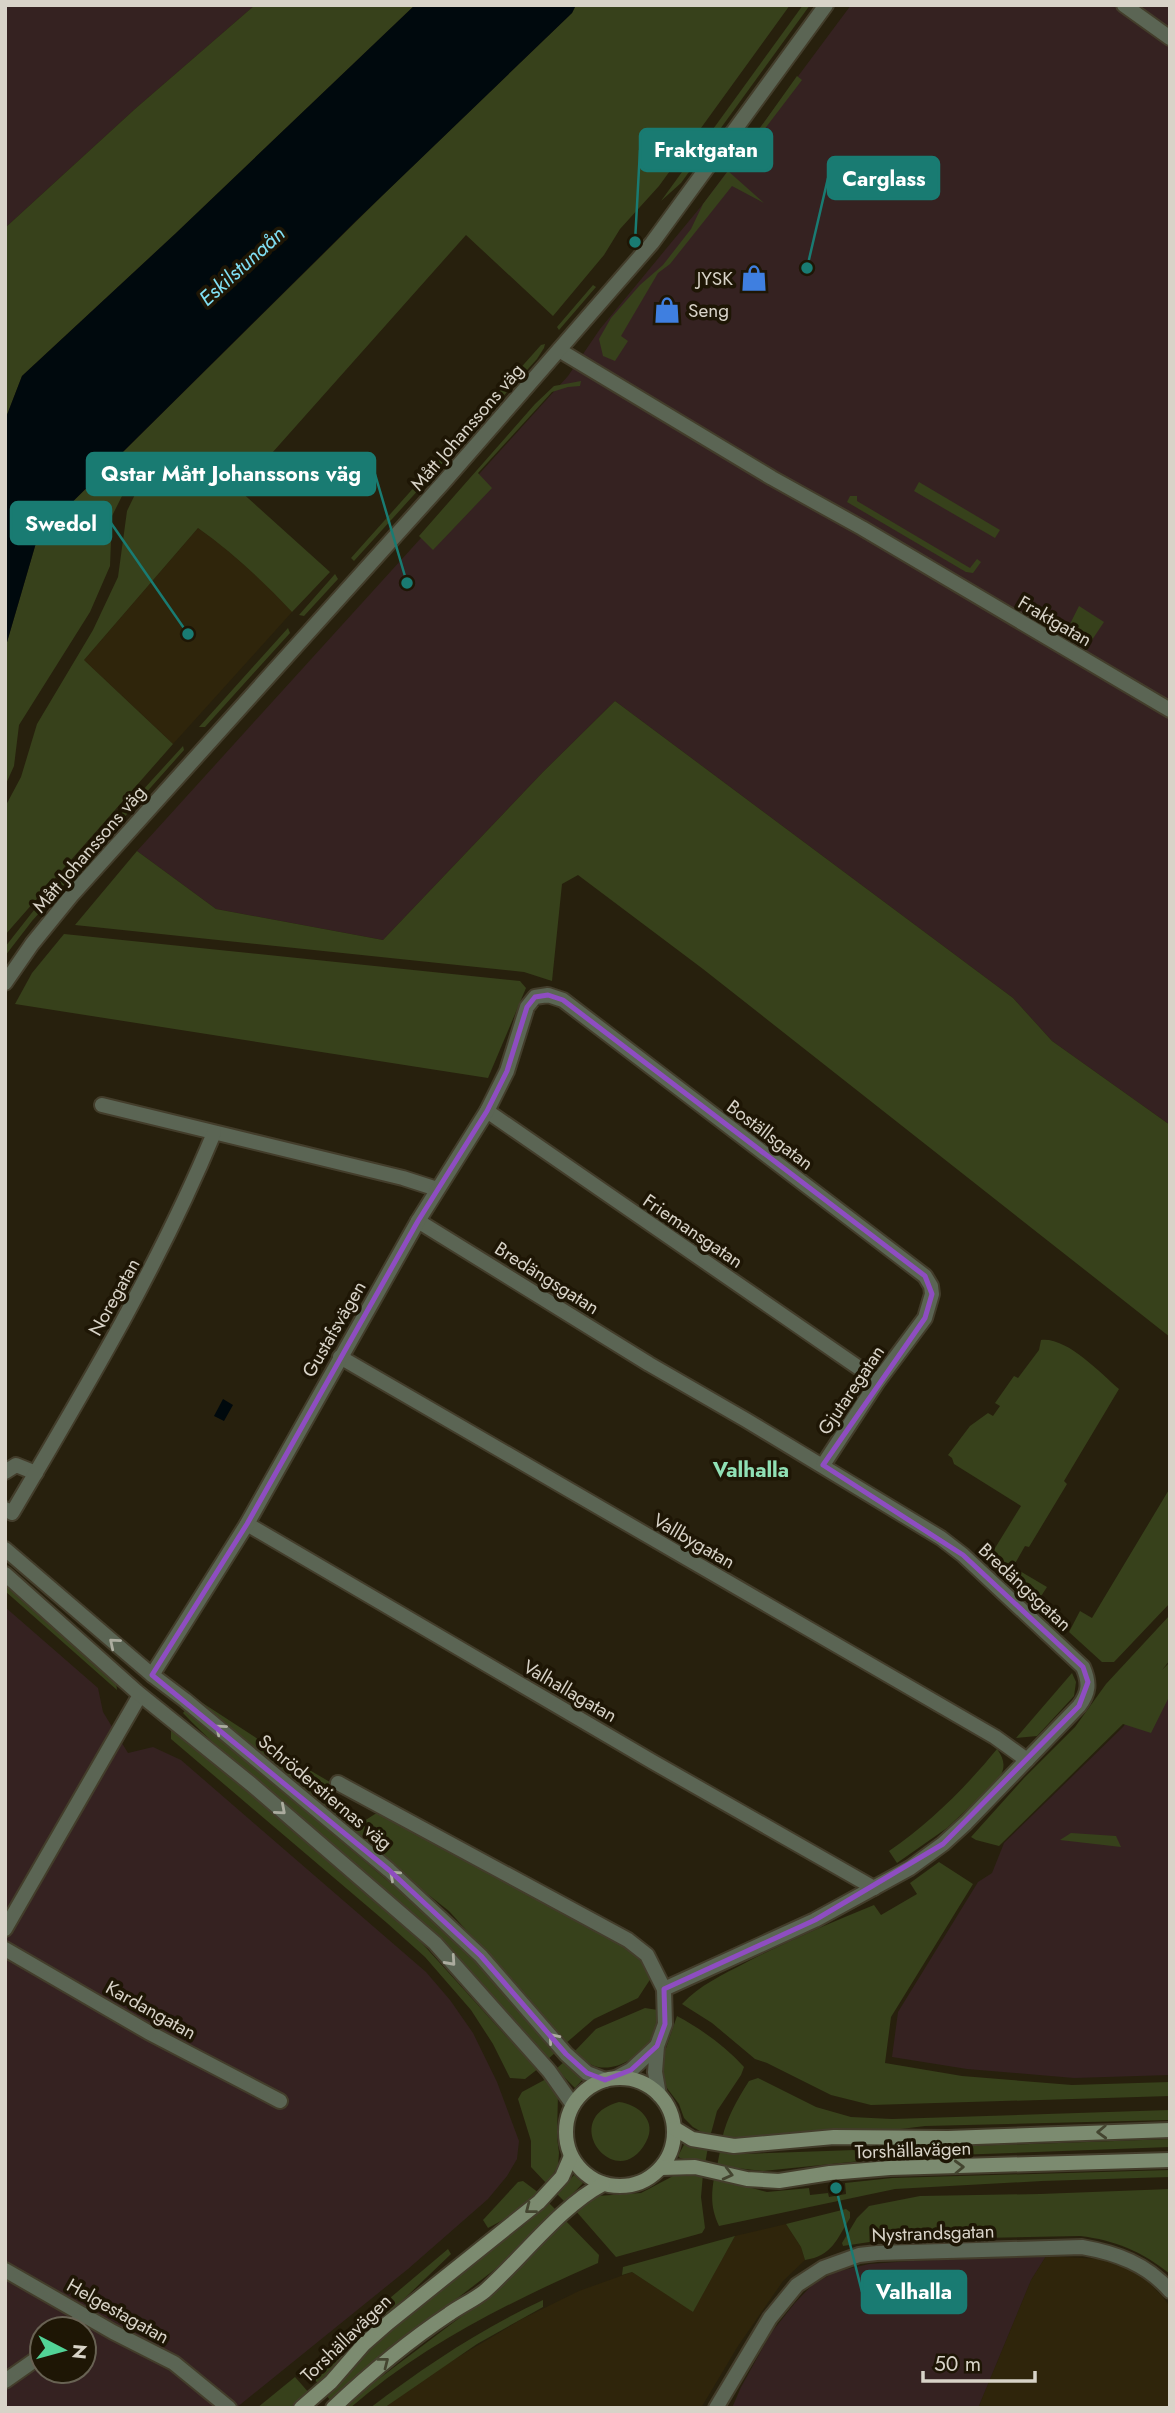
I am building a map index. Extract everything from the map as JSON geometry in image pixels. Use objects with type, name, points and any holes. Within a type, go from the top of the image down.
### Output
[{"type":"main road","points":[[610,2079],[637,2080],[659,2095],[668,2108],[674,2128],[671,2149],[661,2168],[644,2181],[624,2186],[603,2184],[584,2173],[567,2146],[566,2125],[573,2105],[586,2089],[610,2079]]},
{"type":"main road","name":"Torshällavägen","points":[[674,2128],[692,2138],[734,2146],[834,2137],[948,2138],[1170,2130]]},
{"type":"main road","name":"Torshällavägen","points":[[301,2408],[331,2382],[364,2344],[388,2323],[539,2202],[562,2178],[571,2156]]},
{"type":"main road","name":"Torshällavägen","points":[[661,2168],[695,2167],[747,2179],[779,2181],[890,2168],[1170,2160]]},
{"type":"main road","points":[[333,2408],[385,2361],[449,2313],[481,2294],[568,2209],[588,2191],[603,2184]]},
{"type":"street","name":"Mått Johanssons väg","points":[[5,983],[71,896],[443,483],[652,243],[826,5]]},
{"type":"street","points":[[1124,5],[1170,38]]},
{"type":"street","name":"Fraktgatan","points":[[559,350],[772,478],[862,528],[1170,710]]},
{"type":"street","name":"Boställsgatan","points":[[535,997],[548,995],[563,1000],[925,1276],[931,1286],[931,1304],[925,1318],[911,1337]]},
{"type":"street","name":"Gustafsvägen","points":[[140,1695],[247,1524],[418,1221],[487,1111],[508,1071],[527,1007],[535,997]]},
{"type":"street","points":[[102,1105],[403,1178],[437,1189]]},
{"type":"street","name":"Friemansgatan","points":[[487,1111],[878,1381]]},
{"type":"street","name":"Noregatan","points":[[5,1509],[12,1513],[142,1288],[173,1227],[214,1133]]},
{"type":"street","name":"Bredängsgatan","points":[[418,1221],[649,1364],[823,1465],[941,1538],[963,1555],[1083,1667],[1088,1682],[1085,1698],[1027,1760],[943,1844],[910,1868],[815,1920],[664,1989]]},
{"type":"street","name":"Gjutaregatan","points":[[823,1465],[878,1381],[911,1337]]},
{"type":"street","name":"Vallbygatan","points":[[340,1357],[995,1737],[1027,1760]]},
{"type":"street","points":[[5,1472],[16,1465],[36,1473]]},
{"type":"street","name":"Valhallagatan","points":[[247,1524],[874,1888]]},
{"type":"street","name":"Schröderstiernas väg","points":[[5,1549],[152,1675],[389,1870],[481,1956],[566,2054],[587,2073],[610,2079]]},
{"type":"street","points":[[5,1574],[140,1695],[251,1784],[435,1943],[549,2071],[573,2105]]},
{"type":"street","points":[[5,1928],[140,1695]]},
{"type":"street","name":"Schröderstiernas väg","points":[[338,1783],[628,1940],[648,1955],[664,1989]]},
{"type":"street","name":"Kardangatan","points":[[5,1949],[148,2032],[281,2101]]},
{"type":"street","points":[[659,2095],[655,2072],[657,2046],[665,2024],[664,1989]]},
{"type":"street","points":[[610,2079],[631,2070],[657,2046]]},
{"type":"street","name":"Nystrandsgatan","points":[[716,2408],[770,2318],[797,2285],[822,2268],[859,2255],[1082,2247],[1102,2250],[1136,2263],[1170,2291]]},
{"type":"street","name":"Helgestagatan","points":[[5,2270],[83,2315]]},
{"type":"street","name":"Helgestagatan","points":[[98,2323],[174,2364],[229,2408]]},
{"type":"street","points":[[5,2381],[28,2365]]},
{"type":"street","name":"Helgestagatan","points":[[209,2390],[219,2408]]},
{"type":"highlighted area","points":[[548,995],[563,1000],[925,1276],[932,1294],[925,1318],[823,1465],[963,1555],[1083,1667],[1088,1682],[1079,1706],[943,1844],[815,1920],[664,1989],[665,2024],[657,2046],[631,2070],[605,2080],[587,2073],[566,2054],[481,1956],[389,1870],[152,1675],[247,1524],[418,1221],[487,1111],[507,1071],[527,1007],[535,997]]},
{"type":"shaded area","points":[[5,5],[255,5],[135,109],[5,228]]},
{"type":"shaded area","points":[[851,5],[1170,5],[1170,1125],[1052,1041],[1013,998],[615,701],[543,772],[383,940],[216,909],[137,851],[568,376],[600,329],[703,204]]},
{"type":"shaded area","points":[[198,528],[265,583],[292,612],[173,744],[84,660]]},
{"type":"shaded area","points":[[5,1607],[98,1688],[103,1712],[128,1753],[153,1747],[181,1760],[426,1972],[473,2033],[497,2082],[519,2141],[517,2159],[488,2199],[408,2269],[236,2408],[5,2408]]},
{"type":"shaded area","points":[[1170,1663],[1170,2075],[1074,2078],[967,2069],[892,2057],[898,2012],[978,1882],[992,1873],[1004,1843],[1123,1727]]},
{"type":"shaded area","points":[[786,2224],[801,2247],[805,2260],[783,2281],[738,2346],[701,2408],[384,2408],[438,2369],[522,2319],[579,2291],[632,2272],[693,2311],[735,2236]]},
{"type":"shaded area","points":[[1046,2256],[1101,2259],[1127,2268],[1148,2282],[1163,2297],[1170,2307],[1170,2408],[978,2408],[1031,2280]]},
{"type":"shaded area","points":[[1046,2256],[1031,2280],[978,2408],[732,2408],[771,2333],[812,2285],[835,2272],[869,2264]]},
{"type":"green space","points":[[255,5],[415,5],[22,376],[5,420],[5,228],[135,109]]},
{"type":"green space","points":[[576,5],[790,5],[659,186],[620,229],[604,255],[553,316],[466,235],[239,490],[330,572],[292,612],[247,568],[198,528],[84,660],[173,744],[5,935],[5,807],[21,777],[37,724],[93,630],[118,577],[127,511],[142,480],[152,468],[140,460],[112,516],[110,566],[90,612],[19,725],[14,766],[5,786],[5,649],[38,536],[389,189],[572,13]]},
{"type":"green space","points":[[803,5],[810,5],[681,183],[661,201]]},
{"type":"green space","points":[[797,76],[802,80],[757,139],[765,146],[762,151],[750,142]]},
{"type":"green space","points":[[728,171],[764,203],[732,186],[670,264],[658,273],[621,336],[628,341],[615,361],[603,356],[599,339],[611,318],[640,285],[663,265],[691,229],[703,204]]},
{"type":"green space","points":[[593,285],[596,287],[559,330],[557,327]]},
{"type":"green space","points":[[545,344],[537,359],[354,561],[351,558],[541,345]]},
{"type":"green space","points":[[581,381],[580,386],[552,392],[478,473],[492,488],[433,550],[419,536],[535,404],[554,386]]},
{"type":"green space","points":[[919,482],[1000,530],[995,538],[914,491]]},
{"type":"green space","points":[[850,496],[857,496],[857,501],[970,568],[977,559],[981,562],[973,573],[966,572],[847,502]]},
{"type":"green space","points":[[335,574],[338,579],[304,616],[299,615]]},
{"type":"green space","points":[[1079,606],[1104,622],[1090,643],[1067,630]]},
{"type":"green space","points":[[288,628],[290,633],[205,727],[199,727]]},
{"type":"green space","points":[[615,701],[1013,998],[1052,1041],[1170,1125],[1170,1337],[703,969],[578,875],[562,884],[552,981],[524,972],[75,925],[137,851],[216,909],[383,940],[543,772]]},
{"type":"green space","points":[[183,746],[184,750],[32,921],[5,956],[5,947],[38,905]]},
{"type":"green space","points":[[64,934],[520,981],[526,988],[488,1078],[15,1004],[32,973]]},
{"type":"green space","points":[[1041,1340],[1061,1344],[1072,1350],[1119,1389],[1064,1481],[1067,1484],[1029,1547],[1025,1546],[1013,1567],[1047,1587],[1034,1607],[987,1561],[1021,1506],[954,1464],[948,1455],[970,1426],[988,1413],[993,1416],[1000,1406],[995,1403],[1014,1376],[1018,1378],[1039,1350]]},
{"type":"green space","points":[[1170,1488],[1170,1603],[1114,1662],[1102,1662],[1069,1632],[1080,1611],[1092,1618]]},
{"type":"green space","points":[[5,1581],[116,1682],[117,1690],[5,1591]]},
{"type":"green space","points":[[1170,1615],[1170,1660],[1162,1670],[1170,1662],[1170,1695],[1151,1733],[1123,1724],[999,1846],[971,1837],[1075,1727],[1106,1684]]},
{"type":"green space","points":[[1072,1673],[1076,1682],[1074,1696],[1037,1736],[1016,1738]]},
{"type":"green space","points":[[198,1700],[335,1785],[332,1800],[342,1815],[361,1823],[378,1814],[628,1947],[653,1975],[638,1998],[594,2019],[565,2044],[449,1911]]},
{"type":"green space","points":[[186,1709],[456,1939],[556,2052],[547,2060],[387,1897],[331,1844],[219,1748],[183,1713]]},
{"type":"green space","points":[[171,1726],[420,1941],[506,2036],[539,2068],[525,2079],[510,2078],[493,2044],[471,2010],[425,1957],[171,1739]]},
{"type":"green space","points":[[997,1749],[1004,1764],[998,1780],[947,1828],[897,1863],[889,1851],[946,1804]]},
{"type":"green space","points":[[1071,1833],[1116,1836],[1121,1847],[1060,1840]]},
{"type":"green space","points":[[939,1862],[973,1884],[891,2017],[885,2063],[962,2076],[1072,2085],[1170,2082],[1170,2096],[871,2105],[831,2095],[755,2059],[712,2023],[682,2004],[696,1991],[720,1976],[809,1932],[874,1905],[881,1915],[917,1894],[910,1883]]},
{"type":"green space","points":[[645,2008],[664,2011],[652,2039],[632,2059],[616,2066],[600,2067],[590,2064],[574,2052],[596,2029]]},
{"type":"green space","points":[[677,2016],[712,2038],[744,2067],[717,2111],[710,2137],[684,2118],[661,2071]]},
{"type":"green space","points":[[565,2061],[584,2078],[575,2088],[556,2069]]},
{"type":"green space","points":[[548,2078],[558,2093],[559,2153],[558,2166],[547,2184],[531,2167],[531,2141],[518,2099],[522,2092]]},
{"type":"green space","points":[[758,2078],[816,2107],[851,2117],[892,2119],[1170,2110],[1170,2120],[925,2126],[860,2134],[722,2139],[740,2095],[749,2081]]},
{"type":"green space","points":[[619,2102],[639,2110],[650,2127],[646,2142],[634,2156],[621,2161],[608,2158],[598,2149],[592,2136],[593,2123],[601,2111]]},
{"type":"green space","points":[[1170,2139],[1170,2147],[900,2157],[763,2171],[717,2166],[720,2151],[743,2154]]},
{"type":"green space","points":[[685,2143],[708,2147],[705,2164],[678,2156]]},
{"type":"green space","points":[[1170,2170],[1170,2177],[895,2189],[719,2226],[712,2202],[714,2178],[767,2192],[809,2188],[810,2195],[828,2193],[829,2197],[846,2194],[845,2183],[892,2178]]},
{"type":"green space","points":[[703,2174],[701,2197],[705,2228],[702,2233],[616,2257],[575,2210],[597,2196],[641,2193],[675,2175]]},
{"type":"green space","points":[[574,2175],[583,2183],[565,2202],[557,2194]]},
{"type":"green space","points":[[523,2181],[539,2193],[514,2214],[488,2228],[483,2220],[518,2182]]},
{"type":"green space","points":[[1170,2189],[1170,2274],[1128,2248],[1080,2236],[883,2240],[843,2246],[842,2243],[857,2218],[869,2206],[920,2196]]},
{"type":"green space","points":[[548,2202],[557,2211],[502,2264],[356,2376],[331,2401],[325,2394],[422,2300],[458,2270],[522,2227]]},
{"type":"green space","points":[[846,2209],[850,2212],[850,2218],[833,2245],[822,2255],[805,2260],[801,2247],[786,2224]]},
{"type":"green space","points":[[564,2219],[599,2255],[598,2263],[469,2326],[407,2364],[350,2408],[340,2408],[499,2288]]},
{"type":"green space","points":[[735,2236],[693,2312],[632,2272],[622,2275],[623,2267]]},
{"type":"green space","points":[[448,2249],[451,2254],[357,2344],[320,2386],[306,2369]]},
{"type":"green space","points":[[543,2300],[543,2307],[477,2344],[384,2408],[370,2408],[454,2349]]},
{"type":"green space","points":[[295,2377],[310,2394],[293,2408],[257,2408]]},
{"type":"water","name":"Eskilstunaån","points":[[415,5],[576,5],[572,13],[357,220],[38,536],[5,649],[5,420],[22,376]]},
{"type":"water","points":[[223,1399],[233,1405],[224,1421],[214,1416]]},
{"type":"place","name":"Fraktgatan","points":[[635,242]]},
{"type":"place","name":"Carglass","points":[[807,268]]},
{"type":"place","name":"JYSK","points":[[754,278]]},
{"type":"place","name":"Seng","points":[[667,310]]},
{"type":"place","name":"Qstar Mått Johanssons väg","points":[[407,583]]},
{"type":"place","name":"Swedol","points":[[188,634]]},
{"type":"place","name":"Valhalla","points":[[836,2188]]},
{"type":"district","name":"Valhalla","points":[[751,1470]]}]
